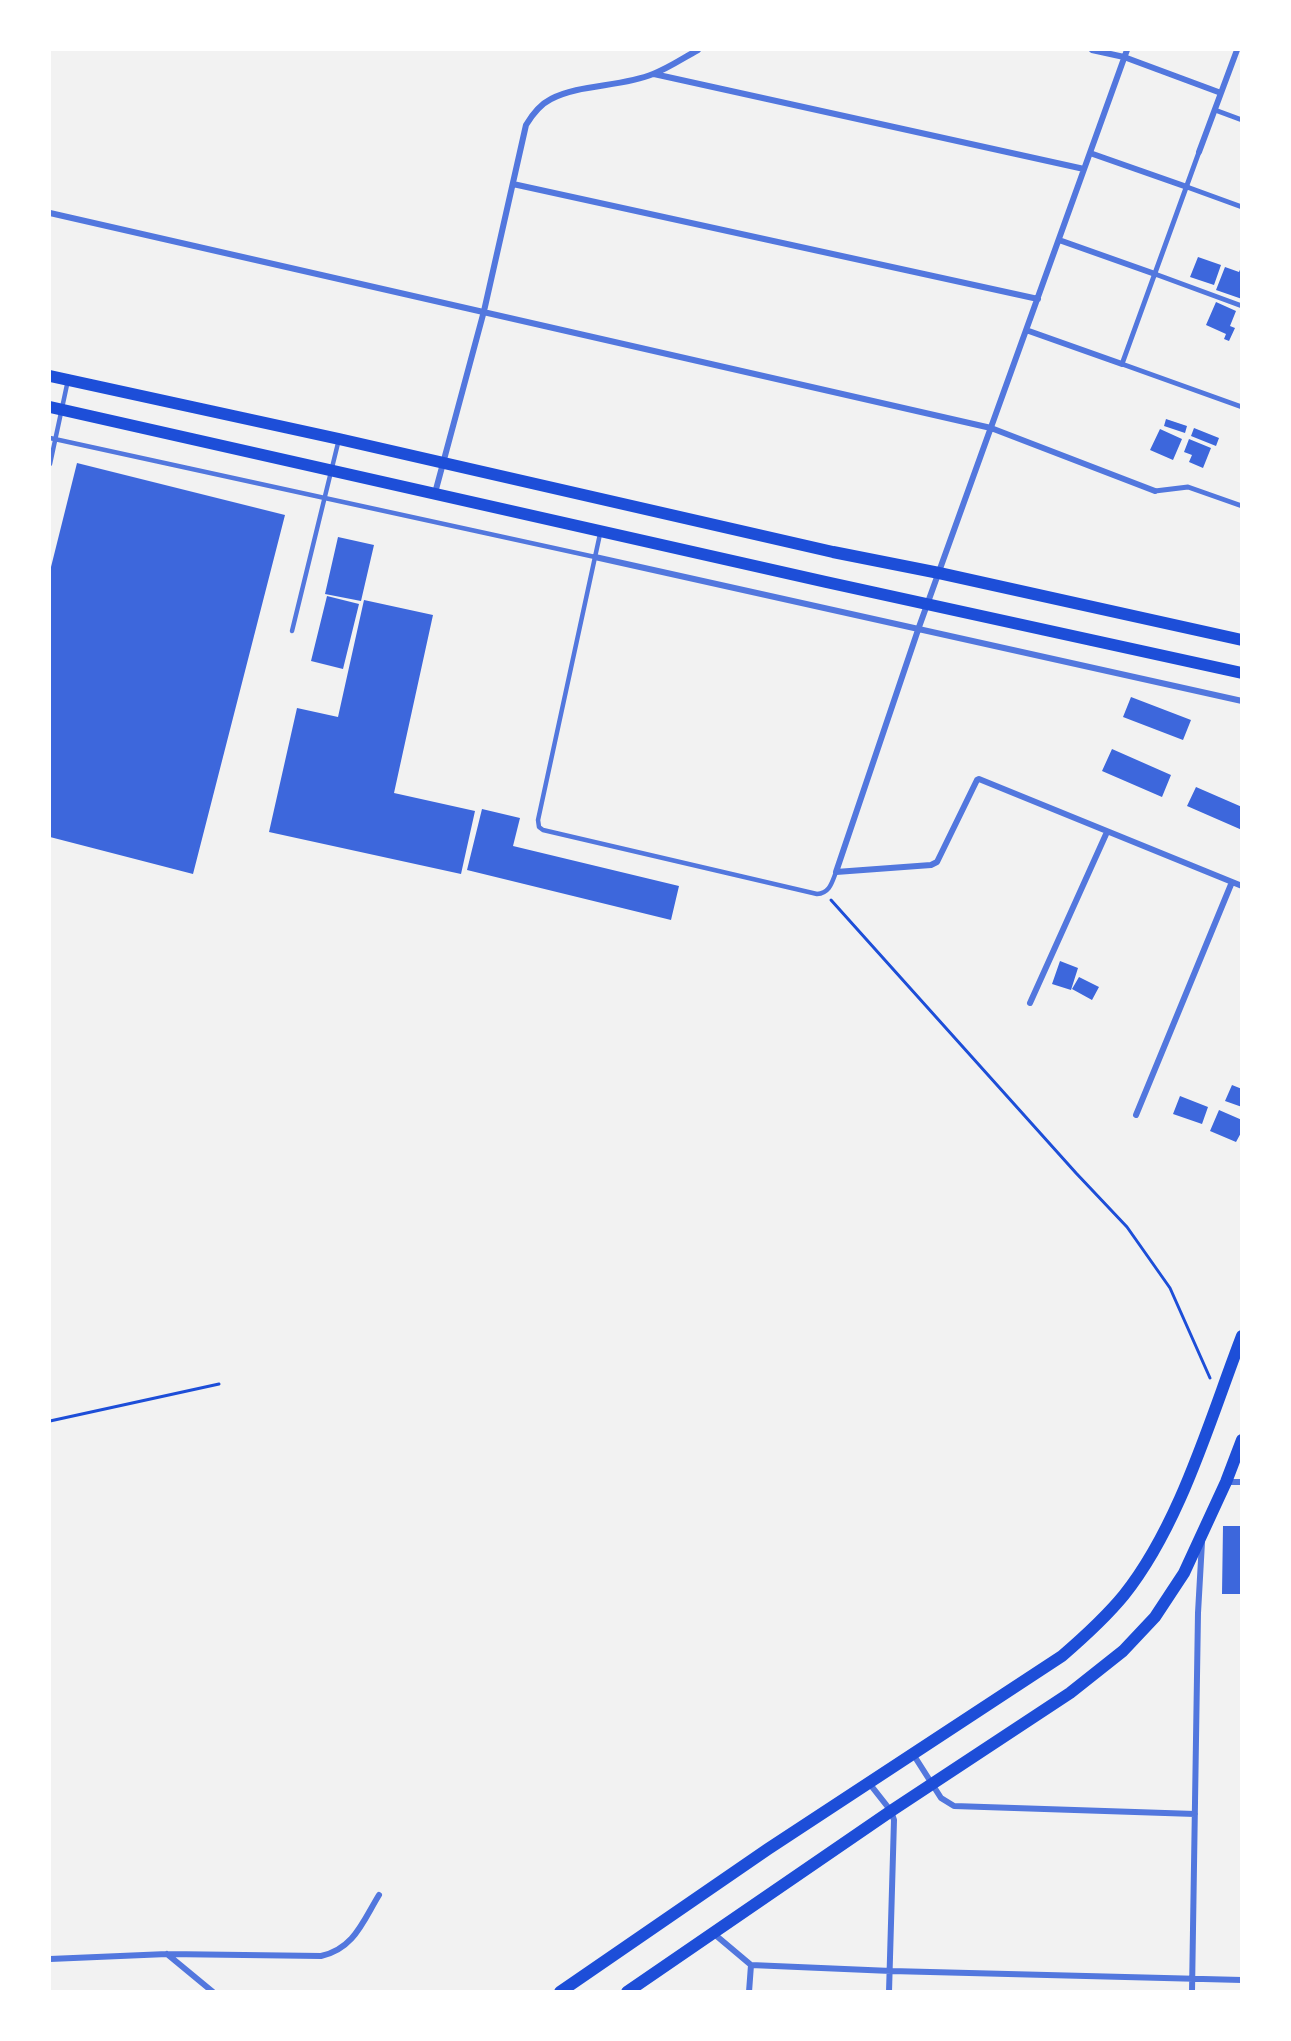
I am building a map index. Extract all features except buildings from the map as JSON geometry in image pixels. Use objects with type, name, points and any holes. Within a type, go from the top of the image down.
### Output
[{"type":"main road","points":[[50,376],[339,439],[833,552],[1242,640]]},
{"type":"main road","points":[[55,409],[1242,673]]},
{"type":"main road","points":[[560,1992],[768,1849],[1062,1656],[1095,1627],[1125,1594],[1157,1545],[1192,1471],[1242,1336]]},
{"type":"main road","points":[[627,1992],[891,1811],[1070,1693],[1123,1651],[1155,1617],[1185,1573],[1226,1482],[1242,1440]]},
{"type":"street","points":[[434,495],[484,311],[526,126],[534,112],[550,99],[577,90],[608,86],[653,74],[698,50]]},
{"type":"street","points":[[1092,50],[1124,57],[1221,93]]},
{"type":"street","points":[[1127,50],[919,627],[836,872],[931,865],[937,862],[977,780],[981,779],[1242,886]]},
{"type":"street","points":[[1122,364],[1237,50]]},
{"type":"street","points":[[653,74],[1084,169]]},
{"type":"street","points":[[1215,110],[1242,120]]},
{"type":"street","points":[[1090,153],[1242,207]]},
{"type":"street","points":[[513,184],[1038,299]]},
{"type":"street","points":[[50,213],[991,428],[1155,491],[1188,487],[1242,506]]},
{"type":"street","points":[[1059,240],[1242,306]]},
{"type":"street","points":[[1026,330],[1242,407]]},
{"type":"street","points":[[595,557],[919,627],[1242,701]]},
{"type":"street","points":[[1030,1003],[1107,832]]},
{"type":"street","points":[[1136,1115],[1232,882]]},
{"type":"street","points":[[1226,1482],[1242,1482]]},
{"type":"street","points":[[1192,1992],[1198,1624],[1202,1536]]},
{"type":"street","points":[[913,1754],[941,1798],[954,1806],[1195,1814]]},
{"type":"street","points":[[869,1783],[891,1811],[895,1828],[890,1992]]},
{"type":"street","points":[[50,1959],[167,1954],[321,1956],[331,1954],[349,1943],[380,1895]]},
{"type":"street","points":[[712,1933],[751,1965],[1242,1980]]},
{"type":"street","points":[[167,1954],[213,1992]]},
{"type":"street","points":[[749,1992],[751,1965]]},
{"type":"lane","points":[[50,464],[55,409],[68,380]]},
{"type":"lane","points":[[52,439],[325,496],[595,557]]},
{"type":"lane","points":[[292,631],[339,439]]},
{"type":"lane","points":[[601,532],[538,820],[539,827],[543,830],[818,894],[828,890],[836,872]]},
{"type":"path","points":[[824,893],[1127,1227],[1170,1288],[1219,1396]]},
{"type":"path","points":[[50,1421],[219,1384]]}]
